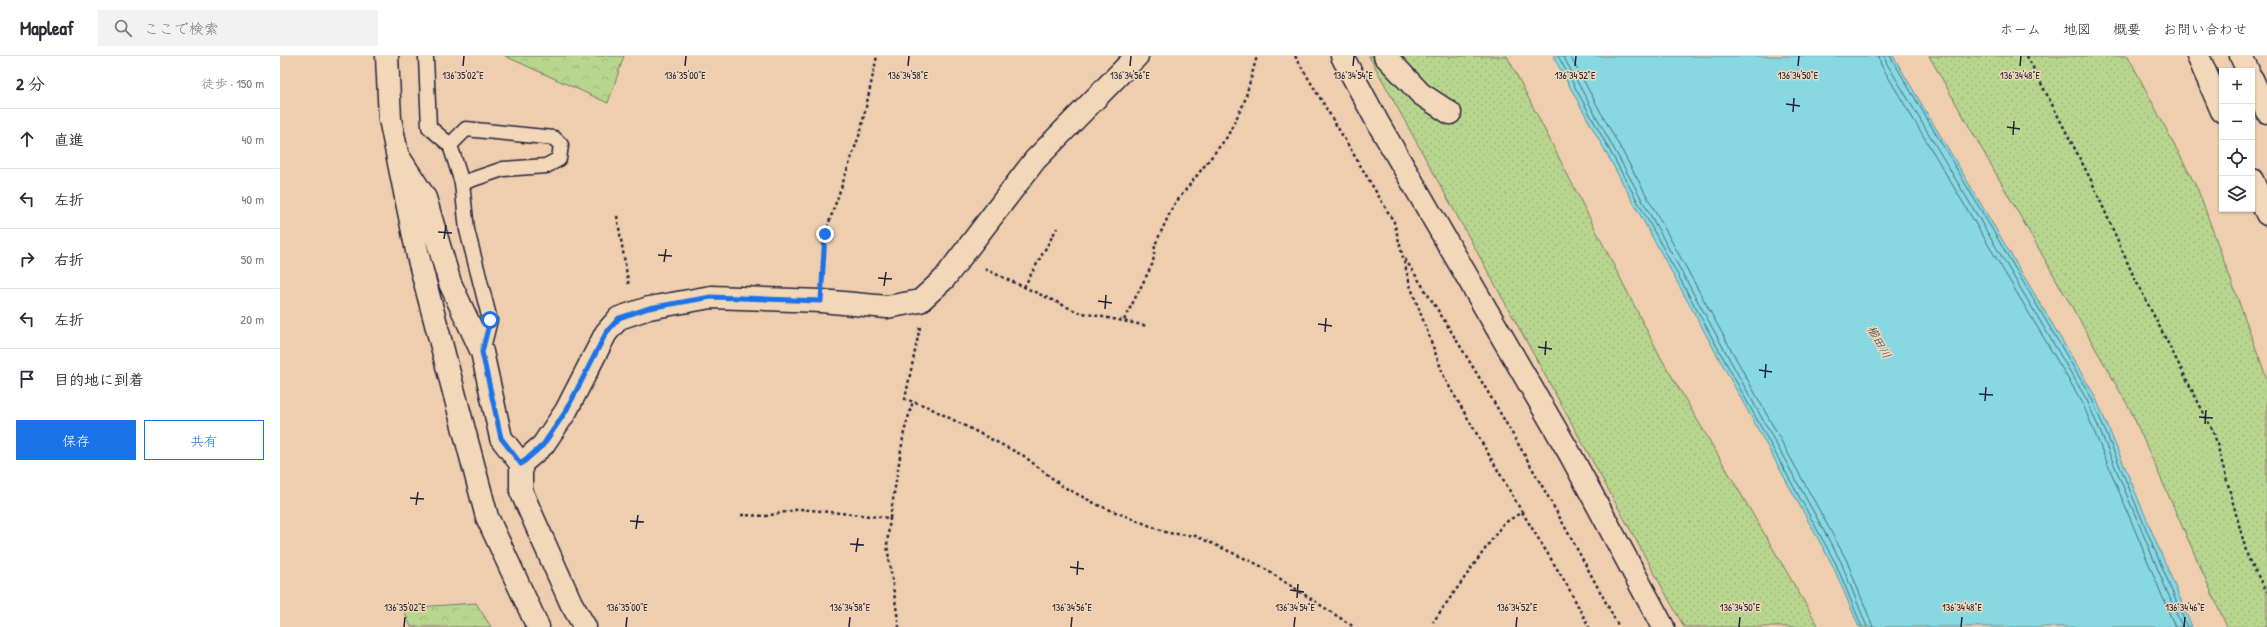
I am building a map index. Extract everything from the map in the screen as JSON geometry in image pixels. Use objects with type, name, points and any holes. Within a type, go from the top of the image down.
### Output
[{"type":"street","points":[[387,56],[390,119],[418,256],[487,517],[538,627]]},
{"type":"street","points":[[521,464],[543,445],[566,411],[606,333],[619,318],[649,308],[711,297],[821,301],[887,307],[920,301],[944,279],[1035,160],[1137,56]]},
{"type":"street","points":[[1342,56],[1378,123],[1570,454],[1663,627]]},
{"type":"street","points":[[1385,56],[1421,94],[1450,113]]},
{"type":"street","points":[[2198,56],[2219,104]]},
{"type":"street","points":[[2242,56],[2247,68]]},
{"type":"street","points":[[2255,86],[2267,112]]},
{"type":"street","points":[[398,156],[424,198],[450,284],[482,352],[501,438],[521,464],[521,491],[571,603],[585,627]]},
{"type":"street","points":[[2255,187],[2267,214]]},
{"type":"lane","points":[[426,58],[429,127],[450,145],[462,183],[467,230],[490,320],[482,352]]},
{"type":"lane","points":[[450,145],[466,129],[554,138],[561,145],[559,159],[546,166],[503,169],[462,183]]},
{"type":"path","points":[[821,301],[825,234],[861,130],[876,56]]},
{"type":"path","points":[[1124,320],[1153,263],[1154,245],[1173,206],[1227,137],[1244,103],[1257,56]]},
{"type":"path","points":[[1295,56],[1394,222],[1410,285],[1445,379],[1522,512],[1567,585],[1589,627]]},
{"type":"path","points":[[2027,56],[2092,182],[2133,275],[2214,434],[2248,558],[2267,592]]},
{"type":"path","points":[[617,216],[633,313]]},
{"type":"path","points":[[1024,287],[1057,228]]},
{"type":"path","points":[[1403,257],[1461,344],[1558,511],[1619,627]]},
{"type":"path","points":[[960,258],[1078,312],[1148,326]]},
{"type":"path","points":[[920,301],[923,316],[905,399],[926,406],[1024,456],[1062,486],[1098,505],[1168,533],[1196,536],[1259,565],[1354,627]]},
{"type":"path","points":[[899,627],[887,545],[904,432],[913,401]]},
{"type":"path","points":[[741,515],[766,516],[800,509],[890,518]]},
{"type":"path","points":[[1433,622],[1503,524],[1522,512]]},
{"type":"green space","points":[[505,56],[624,56],[608,103]]},
{"type":"green space","points":[[1369,56],[1507,56],[1661,358],[1819,627],[1684,627]]},
{"type":"green space","points":[[1929,56],[2128,56],[2198,190],[2267,379],[2267,627],[2227,627],[2130,409]]},
{"type":"green space","points":[[476,603],[491,627],[411,627],[403,608]]},
{"type":"water","name":"櫛田川","points":[[1553,56],[1893,56],[2095,396],[2192,627],[1859,627],[1833,566]]},
{"type":"route","points":[[490,320],[482,352],[501,438],[521,464],[543,445],[566,411],[585,378],[606,333],[619,318],[649,308],[711,297],[821,301],[825,234]]}]
